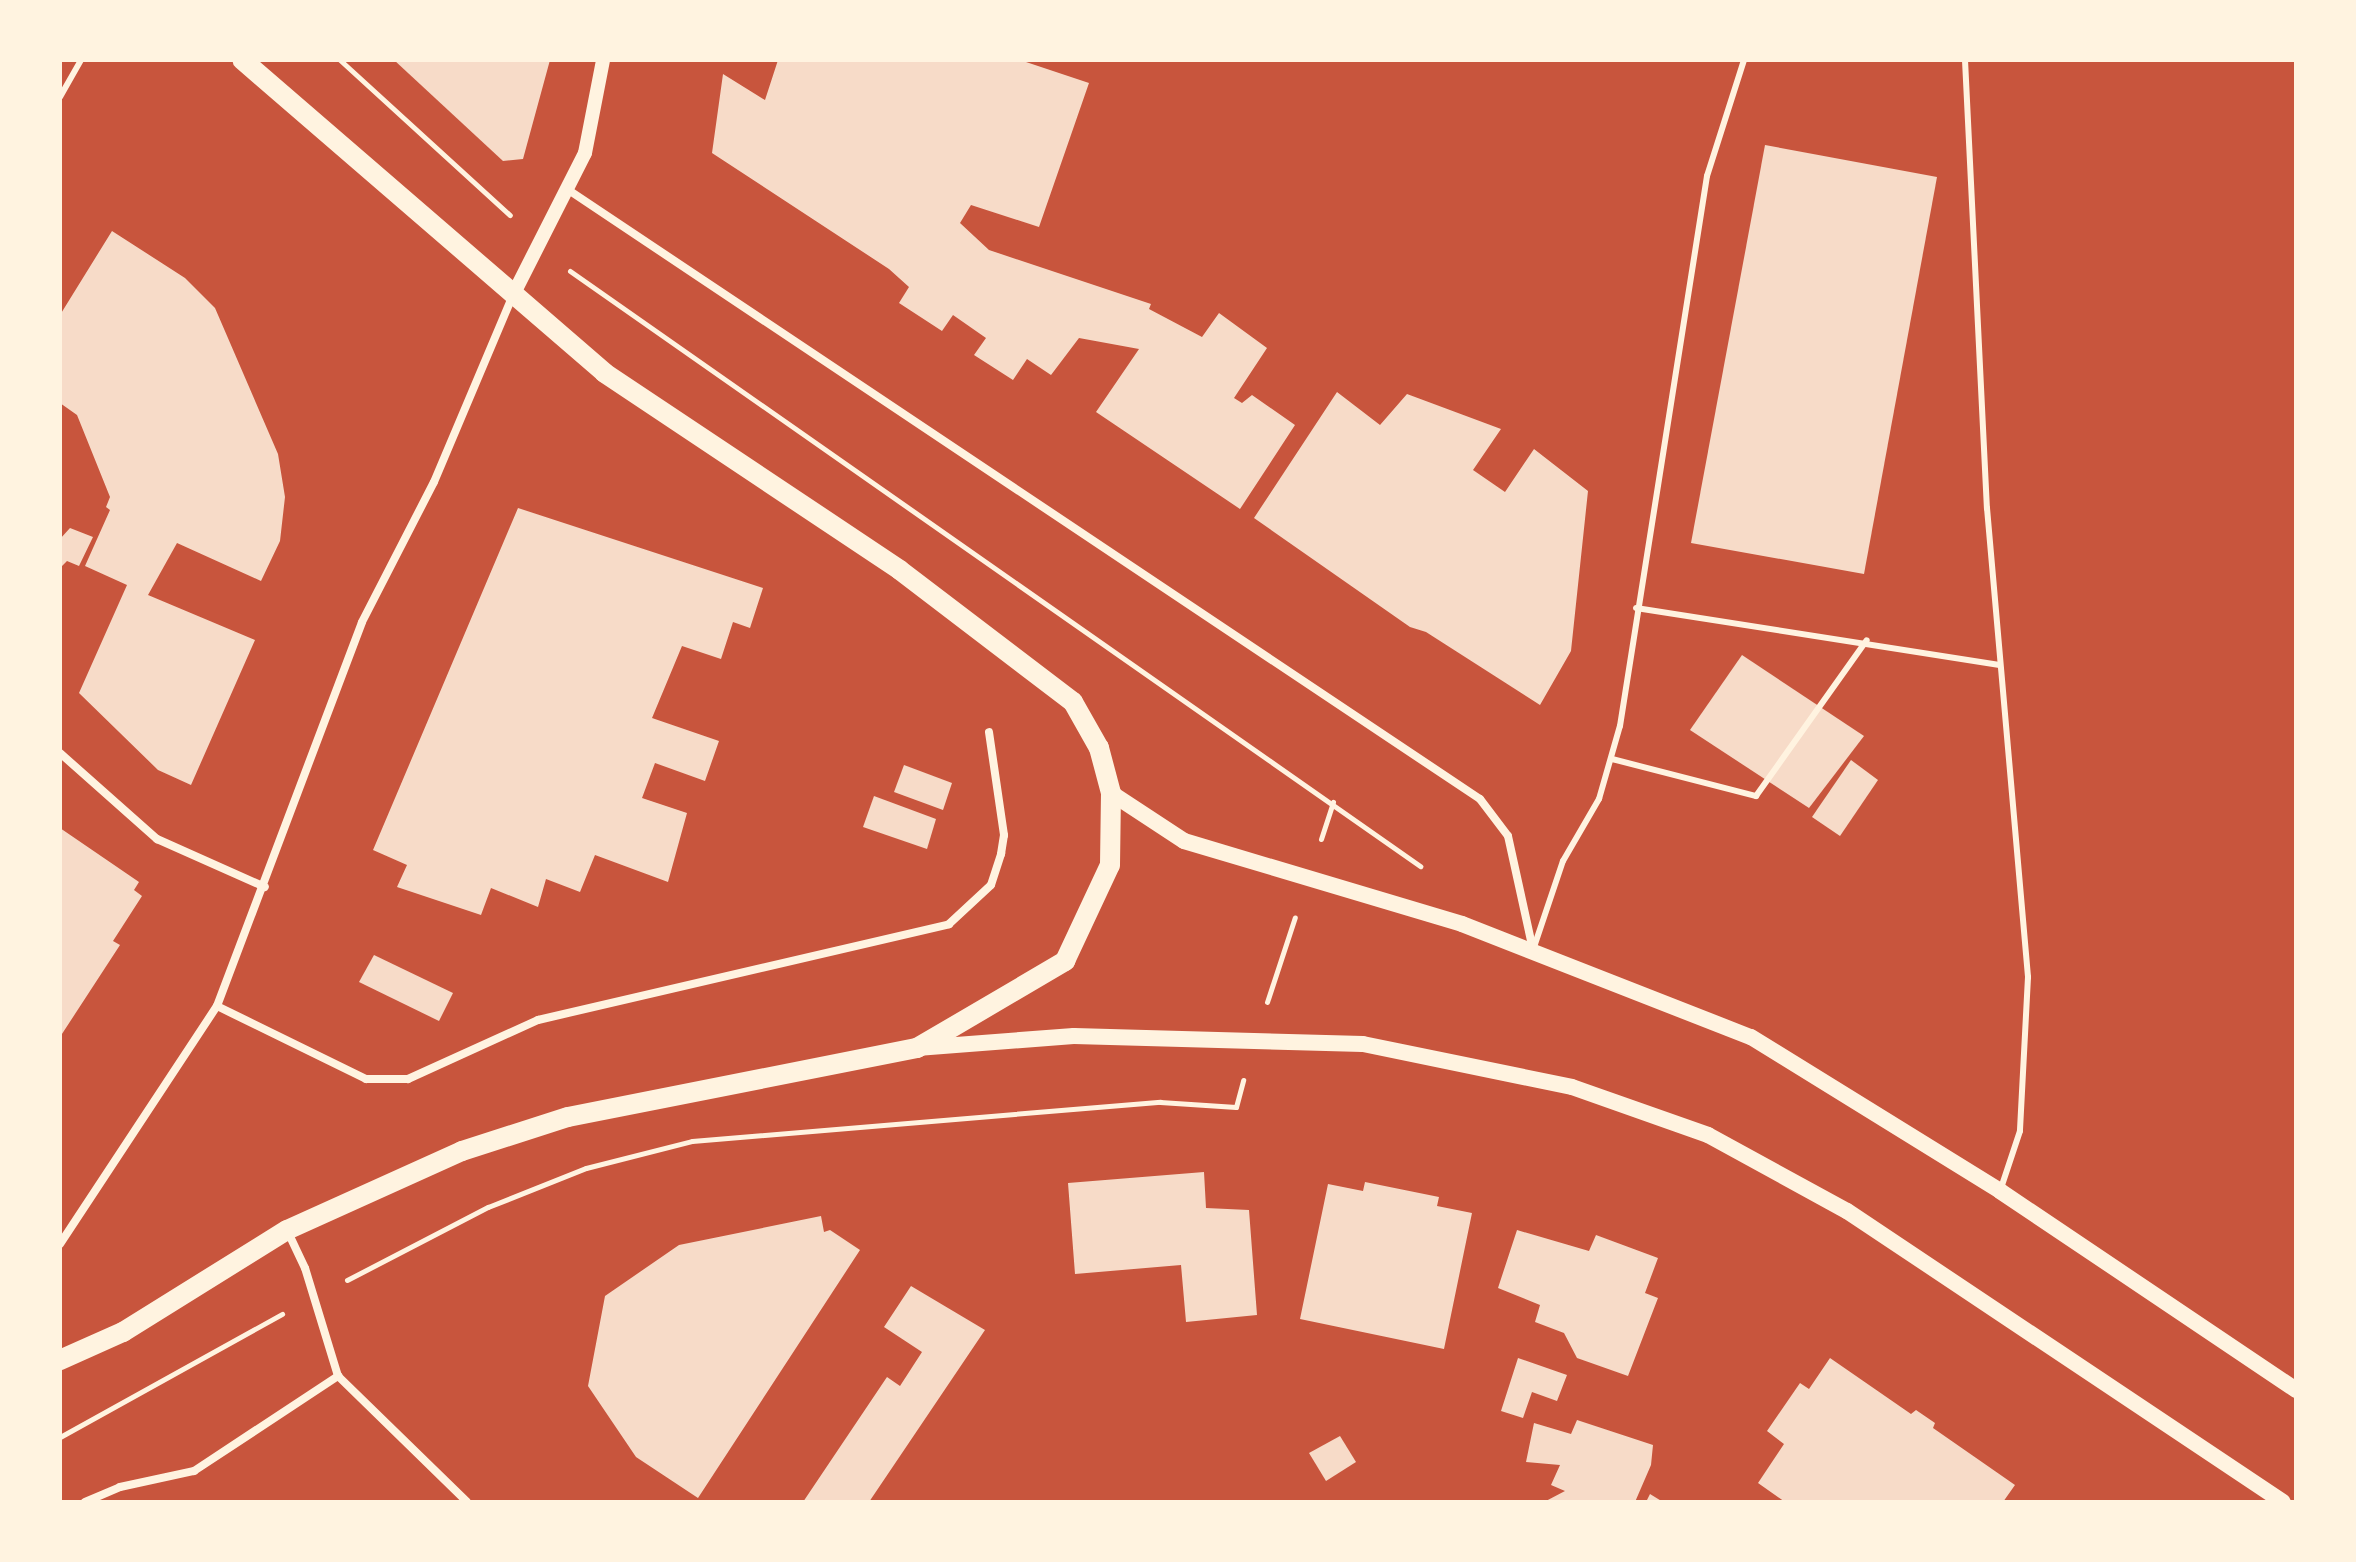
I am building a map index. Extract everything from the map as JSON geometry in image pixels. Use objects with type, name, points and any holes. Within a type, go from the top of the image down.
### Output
[{"type":"main road","points":[[242,60],[512,297],[605,373],[900,570],[1073,702],[1099,748],[1111,793],[1110,865],[1065,961],[917,1048]]},
{"type":"main road","points":[[1111,793],[1184,841],[1309,877],[1533,950],[1751,1037],[2000,1191],[2296,1390]]},
{"type":"main road","points":[[60,1360],[123,1332],[287,1230],[462,1151],[568,1117],[917,1048],[1074,1036],[1363,1044],[1572,1087],[1708,1135],[1847,1211],[2283,1502]]},
{"type":"street","points":[[60,1244],[217,1006],[265,887],[362,622],[434,482],[512,297],[585,153],[603,60]]},
{"type":"street","points":[[567,189],[1480,799],[1508,836],[1533,950]]},
{"type":"street","points":[[217,1006],[366,1079],[408,1079],[538,1020],[949,924],[991,885],[1001,854],[1004,835],[989,732]]},
{"type":"street","points":[[60,753],[157,839],[265,887]]},
{"type":"street","points":[[287,1230],[338,1376],[467,1502]]},
{"type":"street","points":[[85,1502],[120,1487],[194,1471],[338,1376]]},
{"type":"lane","points":[[60,97],[81,60]]},
{"type":"lane","points":[[1533,950],[1563,861],[1599,799],[1612,759],[1707,176],[1744,60]]},
{"type":"lane","points":[[1965,60],[2000,665],[2028,977],[2020,1131],[2000,1191]]},
{"type":"lane","points":[[1636,608],[1867,640],[2000,665]]},
{"type":"lane","points":[[1612,759],[1756,796],[1867,640]]},
{"type":"path","points":[[340,60],[561,265],[1333,802]]},
{"type":"path","points":[[60,1437],[313,1298],[488,1207],[586,1168],[692,1141],[1160,1102],[1236,1107],[1253,1042],[1309,877]]},
{"type":"building","points":[[394,60],[550,60],[523,159],[503,161]]},
{"type":"building","points":[[778,60],[1020,60],[1089,83],[1039,227],[971,205],[960,223],[989,250],[1151,304],[1149,309],[1202,337],[1219,313],[1267,348],[1234,398],[1242,403],[1252,395],[1295,425],[1240,509],[1096,412],[1139,349],[1079,338],[1051,375],[1027,359],[1013,380],[974,355],[986,338],[953,315],[942,331],[899,303],[909,287],[889,269],[712,153],[723,74],[765,100]]},
{"type":"building","points":[[1765,145],[1937,177],[1864,574],[1691,543]]},
{"type":"building","points":[[112,231],[185,278],[215,308],[278,454],[285,497],[280,541],[261,581],[177,543],[148,595],[255,640],[191,785],[158,770],[79,693],[127,585],[85,566],[110,510],[106,507],[110,497],[77,415],[60,403],[60,315]]},
{"type":"building","points":[[1337,392],[1380,425],[1407,394],[1501,429],[1473,470],[1505,492],[1534,449],[1588,491],[1571,651],[1540,705],[1426,632],[1410,627],[1254,518]]},
{"type":"building","points":[[518,508],[763,588],[750,628],[733,622],[721,659],[682,646],[652,718],[719,741],[705,781],[655,763],[642,798],[687,813],[668,882],[595,855],[580,892],[546,879],[538,907],[491,888],[481,915],[397,887],[407,865],[373,850]]},
{"type":"building","points":[[70,528],[93,537],[79,566],[67,561],[60,568],[60,539]]},
{"type":"building","points":[[1742,655],[1864,736],[1809,808],[1690,730]]},
{"type":"building","points":[[1851,760],[1878,780],[1840,836],[1812,817]]},
{"type":"building","points":[[904,765],[952,783],[943,810],[894,792]]},
{"type":"building","points":[[874,796],[936,819],[927,849],[863,827]]},
{"type":"building","points":[[60,828],[139,882],[134,890],[142,896],[113,941],[120,945],[60,1037]]},
{"type":"building","points":[[374,955],[453,993],[439,1021],[359,982]]},
{"type":"building","points":[[1204,1172],[1206,1208],[1249,1210],[1257,1315],[1186,1322],[1181,1265],[1075,1274],[1068,1183]]},
{"type":"building","points":[[1365,1182],[1439,1197],[1437,1206],[1472,1213],[1444,1349],[1300,1319],[1328,1184],[1363,1191]]},
{"type":"building","points":[[821,1216],[824,1232],[830,1230],[860,1250],[698,1498],[636,1457],[588,1386],[605,1296],[679,1245]]},
{"type":"building","points":[[1517,1230],[1589,1251],[1596,1235],[1658,1258],[1645,1293],[1658,1298],[1628,1376],[1577,1358],[1564,1333],[1535,1322],[1540,1305],[1498,1288]]},
{"type":"building","points":[[911,1286],[985,1330],[869,1502],[803,1502],[887,1377],[900,1386],[922,1352],[884,1327]]},
{"type":"building","points":[[1518,1358],[1567,1375],[1557,1401],[1532,1392],[1523,1418],[1501,1411]]},
{"type":"building","points":[[1830,1358],[1911,1414],[1916,1410],[1935,1423],[1933,1428],[2015,1485],[2003,1502],[1785,1502],[1758,1483],[1784,1444],[1767,1431],[1800,1383],[1809,1389]]},
{"type":"building","points":[[1577,1420],[1653,1445],[1651,1465],[1635,1502],[1544,1502],[1565,1491],[1551,1485],[1560,1465],[1526,1462],[1534,1423],[1571,1434]]},
{"type":"building","points":[[1340,1436],[1356,1462],[1326,1481],[1309,1453]]},
{"type":"building","points":[[1650,1494],[1663,1502],[1646,1502]]}]
